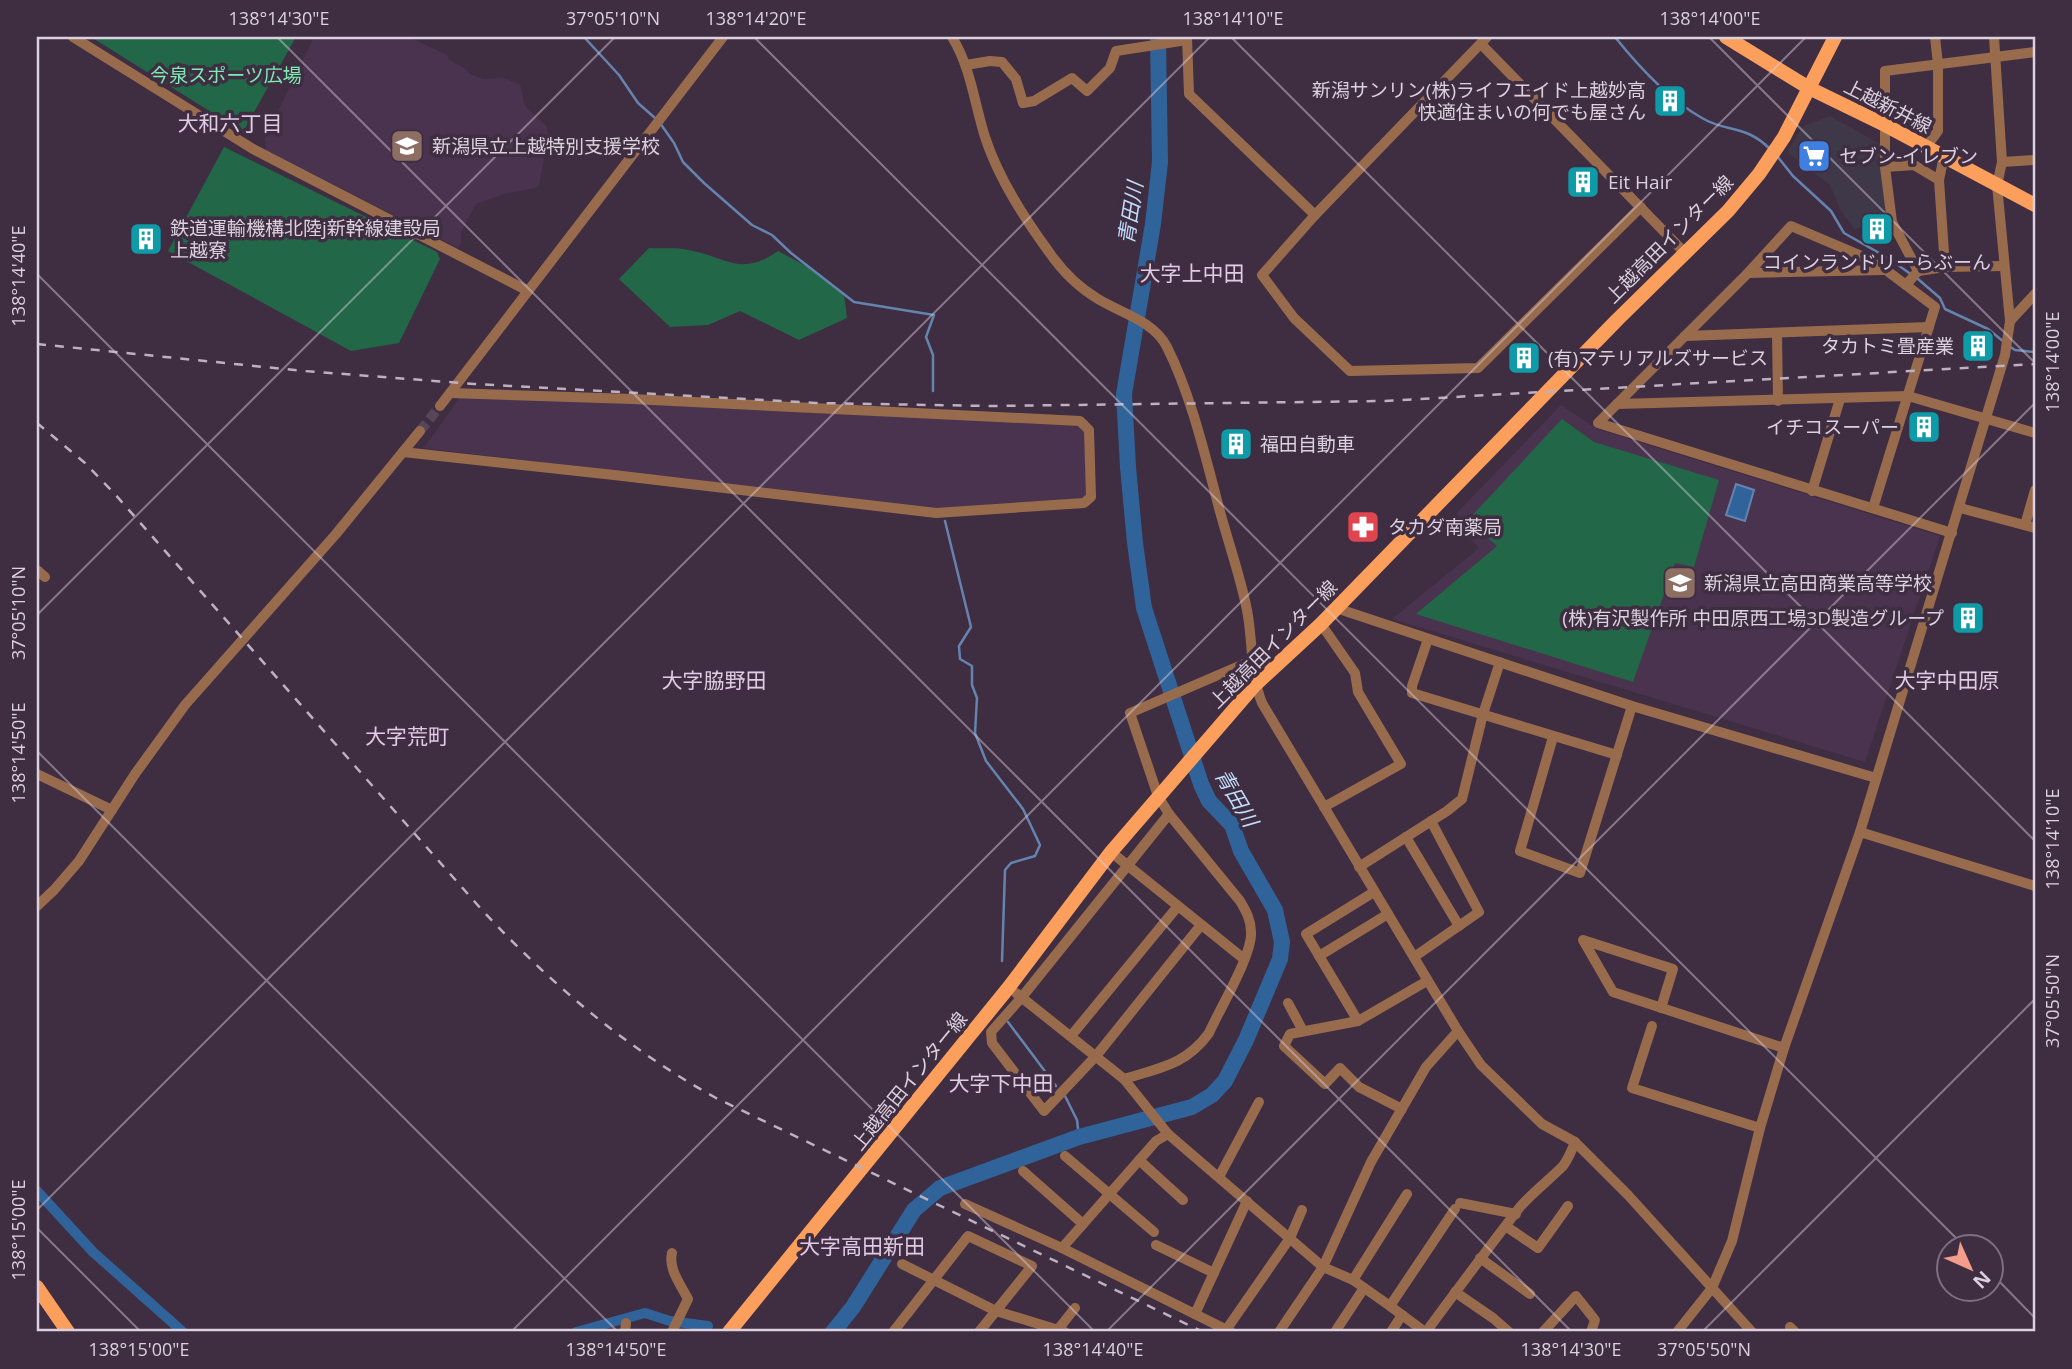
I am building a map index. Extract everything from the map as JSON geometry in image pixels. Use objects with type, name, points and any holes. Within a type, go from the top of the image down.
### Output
[{"type":"main road","name":"上越新井線","points":[[1726,37],[1809,88],[2035,205]]},
{"type":"main road","name":"上越高田インター線","points":[[729,1332],[1009,987],[1111,852],[1255,685],[1321,624],[1617,320],[1728,211],[1759,174],[1784,137],[1835,37]]},
{"type":"main road","points":[[37,1287],[68,1332]]},
{"type":"street","points":[[73,37],[253,149],[528,291]]},
{"type":"street","points":[[440,406],[723,37]]},
{"type":"street","points":[[952,37],[966,65],[985,136],[999,171],[1048,252],[1072,280],[1098,300],[1141,322],[1163,341],[1181,382],[1238,573],[1250,627],[1255,685],[1269,716],[1427,981],[1481,1065],[1542,1124],[1575,1142],[1628,1195],[1752,1332]]},
{"type":"street","points":[[1926,147],[1938,131],[1938,64],[1935,37]]},
{"type":"street","points":[[1677,1332],[1712,1288],[1731,1241],[1784,1048],[1860,832],[2005,355],[2010,321],[1997,185],[2002,162],[1994,37]]},
{"type":"street","points":[[966,65],[1003,62],[1016,79],[1023,103],[1034,101],[1072,78],[1087,91],[1110,68],[1116,51],[1168,44],[1187,38],[1189,94],[1315,215]]},
{"type":"street","points":[[1641,207],[1478,368],[1350,370],[1294,318],[1262,275],[1315,215],[1484,40],[1685,253]]},
{"type":"street","points":[[1872,508],[1935,307],[1913,277],[1892,222],[1885,167],[1885,71],[2035,52]]},
{"type":"street","points":[[1944,156],[1939,180],[1945,267]]},
{"type":"street","points":[[2002,162],[2035,160]]},
{"type":"street","points":[[1885,167],[1914,165],[1939,180]]},
{"type":"street","points":[[1952,533],[1598,424],[1791,226],[1857,254],[1886,270],[1913,277],[1945,267],[2004,266]]},
{"type":"street","points":[[1748,273],[1886,270]]},
{"type":"street","points":[[2010,321],[2035,294]]},
{"type":"street","points":[[1685,337],[1929,327]]},
{"type":"street","points":[[1777,333],[1778,401]]},
{"type":"street","points":[[403,453],[936,513],[1071,505],[1084,503],[1091,497],[1089,430],[1080,421],[632,398],[450,393]]},
{"type":"street","points":[[1617,404],[1908,396],[2035,433]]},
{"type":"street","points":[[1812,491],[1840,399]]},
{"type":"street","points":[[37,906],[79,861],[185,705],[336,534],[420,431]]},
{"type":"street","points":[[1960,508],[2030,527],[2035,490]]},
{"type":"street","points":[[1336,608],[1632,706],[1877,778]]},
{"type":"street","points":[[1321,624],[1355,673],[1358,692],[1401,764],[1324,807]]},
{"type":"street","points":[[1428,639],[1412,693],[1617,755]]},
{"type":"street","points":[[1124,1079],[1175,1063],[1193,1052],[1209,1033],[1244,959],[1252,933],[1247,912],[1169,814],[1158,796],[1130,713],[1253,660]]},
{"type":"street","points":[[1359,867],[1462,799],[1483,714],[1500,662]]},
{"type":"street","points":[[1553,737],[1520,852],[1580,873],[1632,706]]},
{"type":"street","points":[[37,774],[112,810]]},
{"type":"street","points":[[1169,814],[1022,998],[991,1032],[992,1043],[1044,1111],[1096,1056],[1201,925]]},
{"type":"street","points":[[1413,957],[1479,912],[1431,821]]},
{"type":"street","points":[[1860,832],[2035,886]]},
{"type":"street","points":[[1406,837],[1459,926]]},
{"type":"street","points":[[1111,852],[1244,959]]},
{"type":"street","points":[[1358,1021],[1306,934],[1374,891]]},
{"type":"street","points":[[1071,1036],[1178,906]]},
{"type":"street","points":[[1319,956],[1388,914]]},
{"type":"street","points":[[1661,1008],[1673,968],[1583,940],[1613,992],[1661,1008],[1784,1048]]},
{"type":"street","points":[[1402,1109],[1359,1087],[1340,1068],[1325,1084],[1284,1046],[1290,1034],[1358,1021],[1427,981]]},
{"type":"street","points":[[1009,987],[1124,1079],[1165,1130],[1323,1267],[1353,1280],[1426,1332],[1516,1214],[1535,1191],[1564,1164],[1575,1142]]},
{"type":"street","points":[[1287,1003],[1303,1031]]},
{"type":"street","points":[[1652,1027],[1632,1088],[1760,1128]]},
{"type":"street","points":[[1279,1332],[1323,1267],[1371,1162],[1426,1068],[1458,1031]]},
{"type":"street","points":[[1219,1177],[1259,1102]]},
{"type":"street","points":[[1062,1248],[1165,1130]]},
{"type":"street","points":[[1065,1156],[1154,1232]]},
{"type":"street","points":[[1139,1160],[1183,1200]]},
{"type":"street","points":[[1023,1171],[1083,1224]]},
{"type":"street","points":[[1353,1280],[1407,1194]]},
{"type":"street","points":[[1195,1314],[1247,1201]]},
{"type":"street","points":[[965,1204],[1062,1248],[1228,1331],[1290,1238],[1302,1210]]},
{"type":"street","points":[[1390,1306],[1458,1206],[1516,1214]]},
{"type":"street","points":[[1507,1227],[1538,1248],[1568,1206]]},
{"type":"street","points":[[893,1332],[968,1236],[1031,1266],[979,1332]]},
{"type":"street","points":[[1156,1245],[1213,1273]]},
{"type":"street","points":[[672,1253],[672,1268],[688,1299],[676,1325]]},
{"type":"street","points":[[1480,1258],[1530,1294]]},
{"type":"street","points":[[902,1264],[996,1311],[1059,1332],[1074,1308]]},
{"type":"street","points":[[1335,1332],[1364,1288]]},
{"type":"street","points":[[1455,1292],[1509,1332]]},
{"type":"street","points":[[1543,1332],[1576,1296],[1595,1320],[1591,1332]]},
{"type":"street","points":[[1391,1332],[1402,1315]]},
{"type":"shaded area","name":"新潟県立上越特別支援学校","points":[[314,37],[409,37],[447,55],[449,60],[470,74],[483,79],[503,78],[520,84],[525,106],[546,126],[548,135],[539,187],[504,194],[476,204],[461,232],[458,248],[266,150],[265,138]]},
{"type":"shaded area","points":[[1830,116],[1880,144],[1887,211],[1855,230],[1841,211],[1830,185],[1787,152],[1803,126]]},
{"type":"shaded area","points":[[461,396],[1079,424],[1086,430],[1087,497],[1083,500],[936,510],[424,448]]},
{"type":"shaded area","name":"新潟県立高田商業高等学校","points":[[1561,405],[1597,429],[1940,536],[1865,762],[1392,619],[1479,548],[1451,519]]},
{"type":"green space","name":"今泉スポーツ広場","points":[[91,37],[296,37],[243,132]]},
{"type":"green space","points":[[224,147],[437,252],[440,259],[399,343],[351,351],[168,251]]},
{"type":"green space","points":[[649,248],[683,249],[743,264],[765,259],[778,251],[808,267],[844,294],[847,318],[799,340],[740,311],[708,325],[670,327],[619,279]]},
{"type":"green space","points":[[1562,419],[1594,442],[1719,480],[1694,567],[1675,563],[1633,682],[1416,614],[1497,546],[1468,520]]},
{"type":"water","points":[[1736,484],[1754,490],[1745,521],[1726,515]]},
{"type":"waterway","points":[[584,37],[619,75],[638,103],[655,118]]},
{"type":"waterway","name":"青田川","points":[[833,1332],[853,1307],[914,1210],[940,1188],[1079,1137],[1192,1107],[1212,1095],[1225,1081],[1246,1040],[1280,959],[1282,942],[1275,910],[1241,851],[1232,825],[1209,801],[1201,784],[1144,608],[1135,543],[1124,394],[1153,224],[1160,162],[1158,37]]},
{"type":"waterway","points":[[1615,37],[1634,60],[1677,102],[1711,123],[1752,136],[1770,149]]},
{"type":"waterway","points":[[660,123],[683,162],[704,183],[752,225],[772,235],[854,302],[934,315],[926,337],[933,355],[933,391]]},
{"type":"waterway","points":[[1777,156],[1793,176],[1831,211],[1844,233],[1912,275]]},
{"type":"waterway","points":[[1918,279],[1940,298],[1945,309],[1988,329],[2004,342]]},
{"type":"waterway","points":[[2009,346],[2015,350],[2035,352]]},
{"type":"waterway","points":[[945,521],[971,627],[959,646],[960,659],[972,666],[972,685],[977,698],[975,733],[986,761],[1023,809],[1040,845],[1035,856],[1011,863],[1005,870],[1002,961]]},
{"type":"waterway","points":[[1008,1022],[1056,1086]]},
{"type":"waterway","points":[[1064,1094],[1077,1120],[1079,1137]]},
{"type":"waterway","points":[[37,1191],[93,1252],[183,1332]]},
{"type":"waterway","points":[[576,1332],[645,1313],[670,1321],[708,1326]]},
{"type":"tunnel","points":[[420,431],[440,406]]},
{"type":"railway","points":[[37,344],[304,371],[474,384],[816,403],[990,406],[1384,401],[2035,364]]},
{"type":"railway","points":[[37,423],[85,463],[113,492],[508,938],[563,989],[621,1036],[683,1079],[716,1098],[1203,1332]]},
{"type":"place","name":"新潟サンリン(株)ライフエイド上越妙高 快適住まいの何でも屋さん","points":[[1670,101]]},
{"type":"place","name":"新潟県立上越特別支援学校","points":[[407,146]]},
{"type":"place","name":"セブン-イレブン","points":[[1814,156]]},
{"type":"place","name":"Eit Hair","points":[[1583,182]]},
{"type":"place","name":"コインランドリーらぶーん","points":[[1877,229]]},
{"type":"place","name":"鉄道運輸機構北陸j新幹線建設局 上越寮","points":[[146,239]]},
{"type":"place","name":"タカトミ畳産業","points":[[1978,346]]},
{"type":"place","name":"(有)マテリアルズサービス","points":[[1524,358]]},
{"type":"place","name":"イチコスーパー","points":[[1924,427]]},
{"type":"place","name":"福田自動車","points":[[1236,444]]},
{"type":"place","name":"タカダ南薬局","points":[[1363,527]]},
{"type":"place","name":"新潟県立高田商業高等学校","points":[[1680,583]]},
{"type":"place","name":"(株)有沢製作所 中田原西工場3D製造グループ","points":[[1968,618]]},
{"type":"district","name":"大和六丁目","points":[[230,124]]},
{"type":"district","name":"大字上中田","points":[[1192,274]]},
{"type":"district","name":"大字脇野田","points":[[714,681]]},
{"type":"district","name":"大字中田原","points":[[1947,681]]},
{"type":"district","name":"大字荒町","points":[[407,737]]},
{"type":"district","name":"大字下中田","points":[[1001,1084]]},
{"type":"district","name":"大字高田新田","points":[[862,1247]]}]
